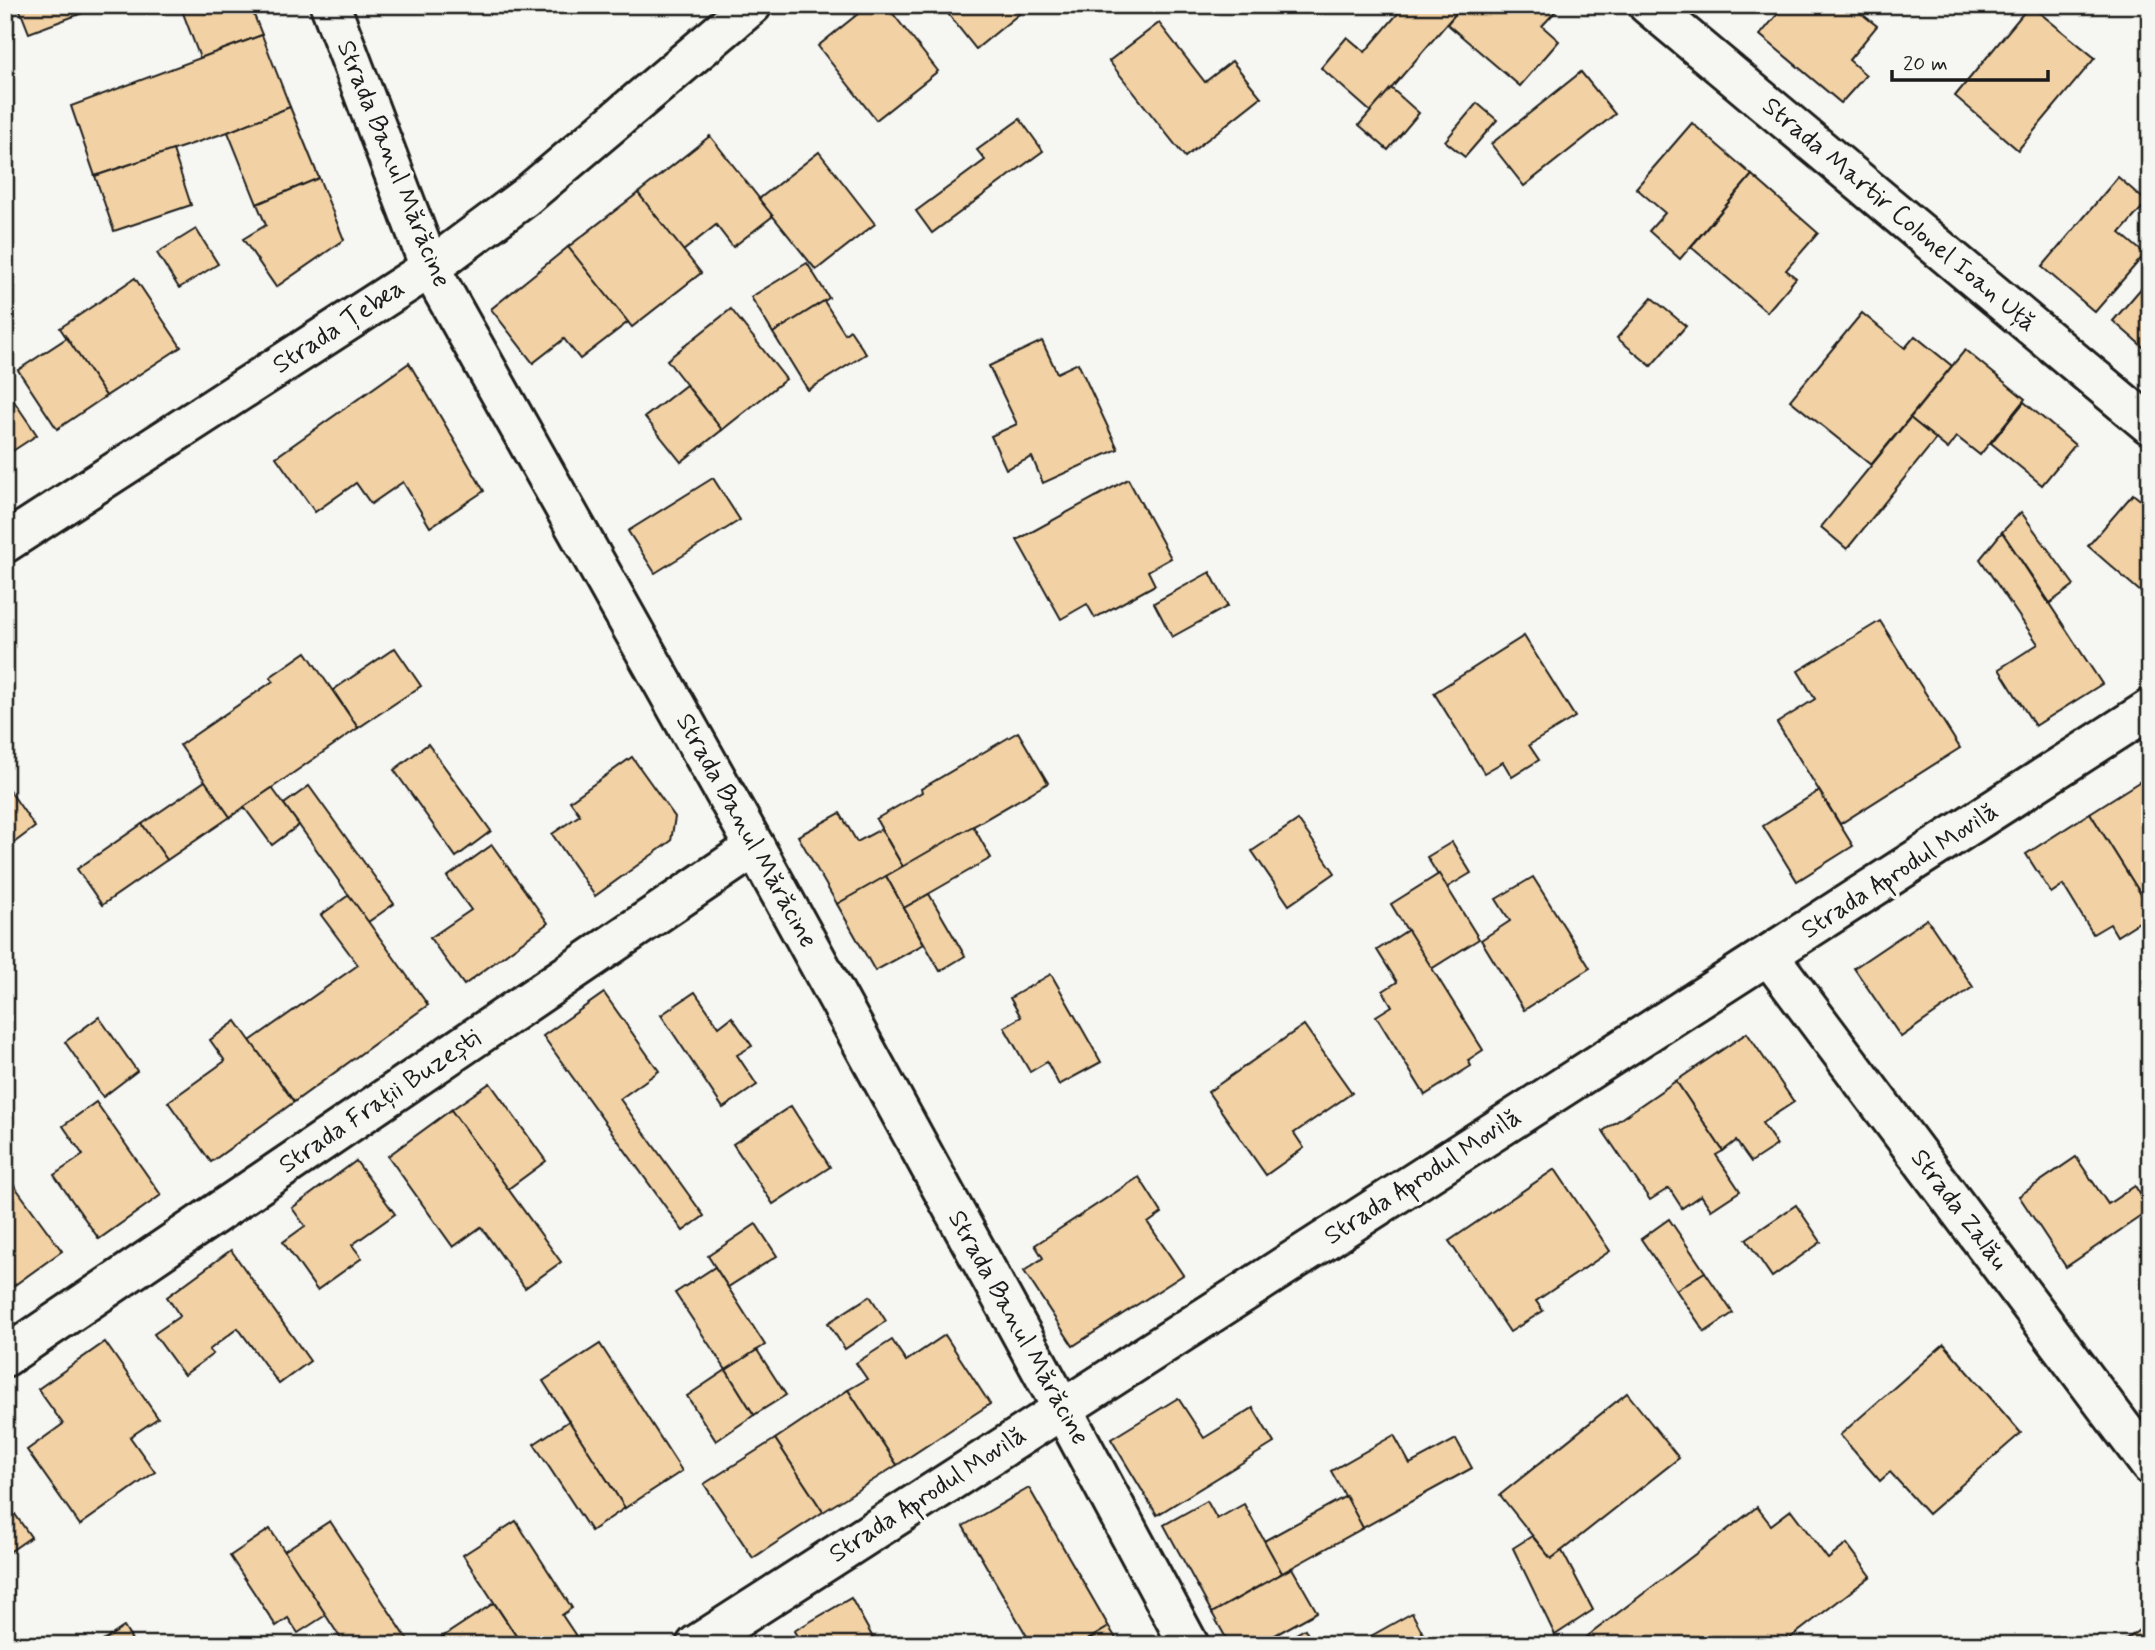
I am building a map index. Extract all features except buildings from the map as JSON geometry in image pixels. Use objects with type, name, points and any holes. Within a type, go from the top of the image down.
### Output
[{"type":"street","name":"Strada Banul Mărăcine","points":[[330,5],[430,268],[755,847],[1189,1645]]},
{"type":"street","name":"Strada Țebea","points":[[5,543],[430,268],[525,197],[752,5]]},
{"type":"street","name":"Strada Martir Colonel Ioan Uță","points":[[1671,12],[2150,425]]},
{"type":"street","name":"Strada Aprodul Movilă","points":[[696,1645],[2150,709]]},
{"type":"street","name":"Strada Frații Buzești","points":[[5,1357],[755,847]]},
{"type":"street","name":"Strada Zalău","points":[[1769,956],[2150,1465]]}]
